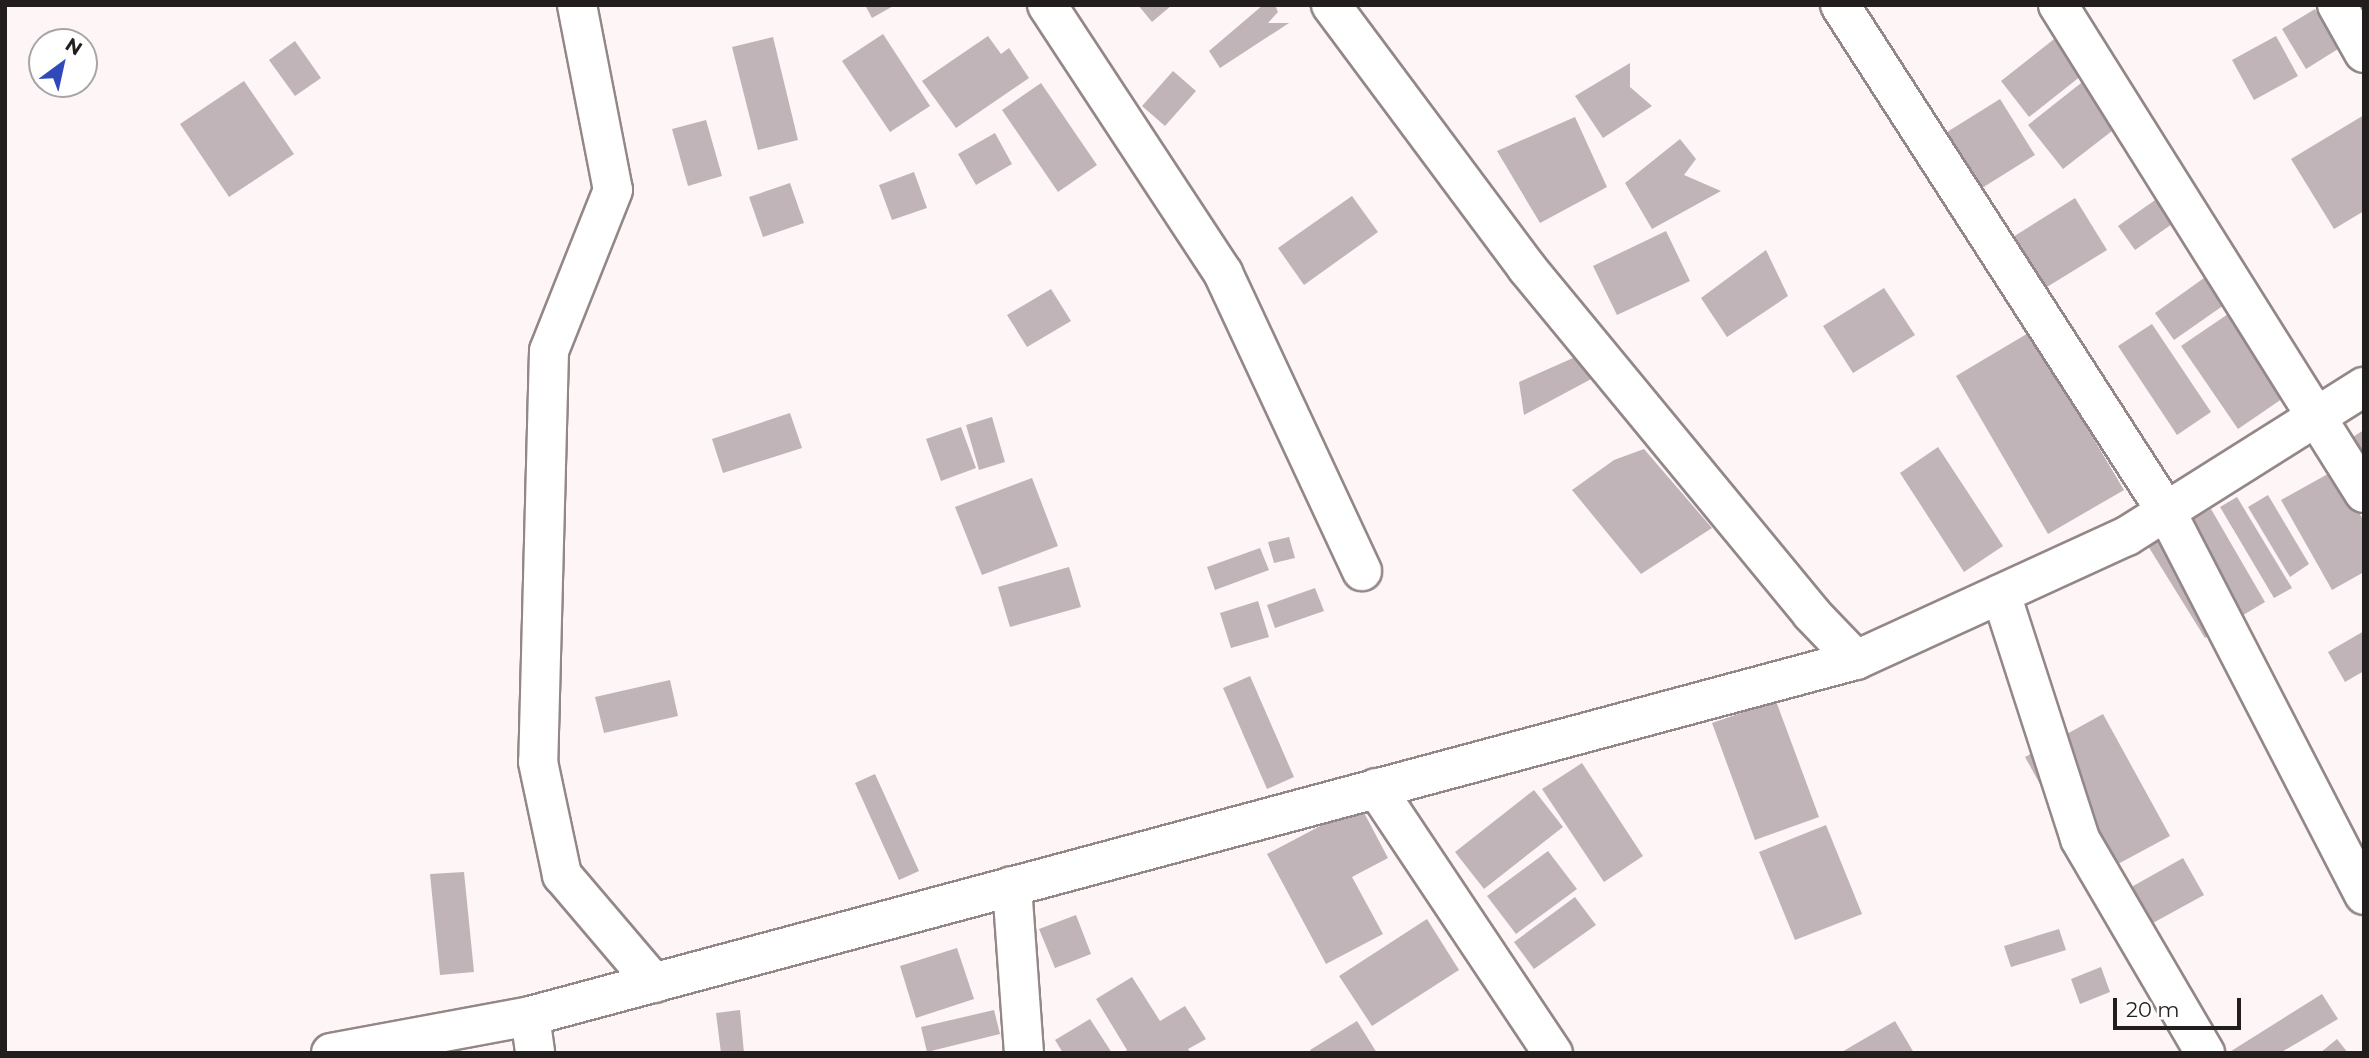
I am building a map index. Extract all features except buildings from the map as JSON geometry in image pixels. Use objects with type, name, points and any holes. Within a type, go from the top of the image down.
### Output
[{"type":"street","points":[[577,5],[613,190],[549,351],[538,762],[562,875],[654,983]]},
{"type":"street","points":[[1047,5],[1223,273],[1362,571]]},
{"type":"street","points":[[1331,5],[1527,268],[1811,613],[1856,660]]},
{"type":"street","points":[[1840,5],[2166,511],[2364,895]]},
{"type":"street","points":[[2057,5],[2364,492]]},
{"type":"street","points":[[2337,5],[2364,53]]},
{"type":"street","points":[[331,1053],[533,1034],[654,983],[1856,660],[2127,537],[2364,387]]},
{"type":"street","points":[[2001,594],[2080,839],[2206,1053]]},
{"type":"street","points":[[1376,789],[1553,1053]]},
{"type":"street","points":[[1012,886],[1024,1053]]}]
